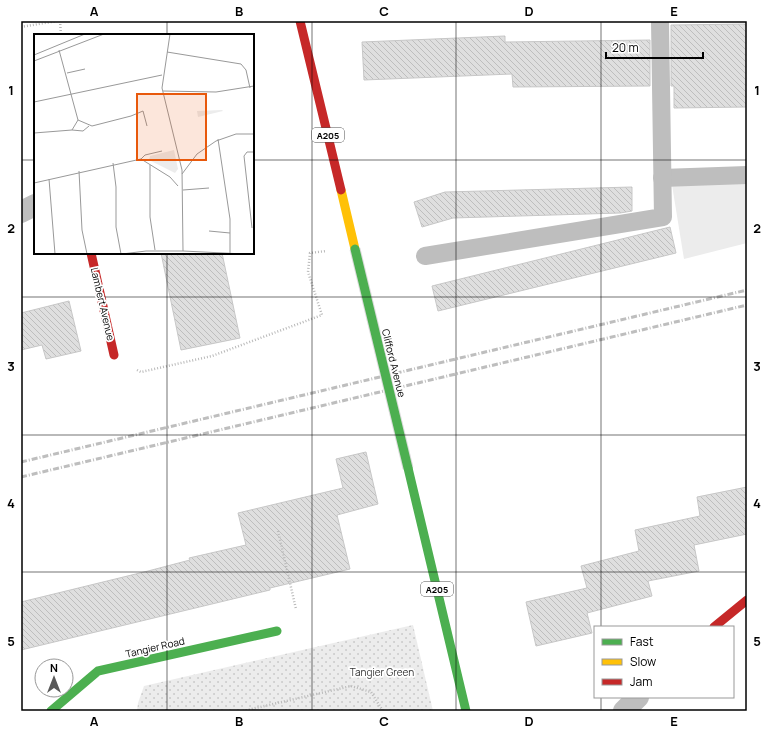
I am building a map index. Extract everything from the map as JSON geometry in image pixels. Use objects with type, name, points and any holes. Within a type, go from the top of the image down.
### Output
[{"type":"main road","name":"Clifford Avenue","points":[[300,21],[466,711]]},
{"type":"main road","name":"Lambert Avenue","points":[[91,254],[114,354]]},
{"type":"main road","points":[[715,626],[747,600]]},
{"type":"main road","name":"Tangier Road","points":[[51,711],[98,671],[277,631]]},
{"type":"street","points":[[21,212],[34,206]]},
{"type":"street","points":[[624,711],[637,698]]},
{"type":"lane","points":[[425,256],[663,217],[660,21]]},
{"type":"lane","points":[[662,178],[747,175]]},
{"type":"path","points":[[21,27],[57,21]]},
{"type":"path","points":[[60,21],[62,34]]},
{"type":"path","points":[[114,354],[141,372],[212,356],[322,315],[308,272],[310,252],[355,249]]},
{"type":"path","points":[[277,631],[298,616],[278,531]]},
{"type":"path","points":[[243,711],[351,686],[371,692],[383,711]]},
{"type":"green space","points":[[747,181],[747,243],[684,259],[672,185]]},
{"type":"green space","name":"Tangier Green","points":[[413,625],[433,711],[137,711],[144,686]]},
{"type":"building","points":[[747,24],[747,107],[674,108],[674,86],[671,86],[671,25]]},
{"type":"building","points":[[505,36],[505,42],[650,40],[650,86],[513,87],[512,74],[364,80],[362,42]]},
{"type":"building","points":[[632,187],[632,211],[620,213],[453,218],[422,227],[414,202],[445,192]]},
{"type":"building","points":[[670,227],[676,253],[438,311],[432,286]]},
{"type":"building","points":[[161,254],[222,254],[240,338],[181,350]]},
{"type":"building","points":[[69,301],[81,351],[46,359],[42,345],[21,350],[21,313]]},
{"type":"building","points":[[366,452],[378,504],[337,515],[350,569],[270,588],[270,590],[21,650],[21,602],[190,560],[189,558],[246,545],[238,513],[343,488],[336,459]]},
{"type":"building","points":[[747,487],[747,534],[694,545],[699,571],[648,581],[652,596],[587,613],[592,633],[536,646],[526,602],[587,588],[581,566],[639,551],[635,530],[700,516],[697,497]]},
{"type":"railway","points":[[21,462],[747,290]]},
{"type":"railway","points":[[21,477],[747,305]]},
{"type":"traffic: fast","points":[[355,249],[408,468]]},
{"type":"traffic: fast","points":[[408,468],[466,711]]},
{"type":"traffic: fast","points":[[51,711],[98,671],[277,631]]},
{"type":"traffic: slow","points":[[341,190],[355,249]]},
{"type":"traffic: jam","points":[[300,21],[341,190]]},
{"type":"traffic: jam","points":[[91,254],[114,355]]},
{"type":"traffic: jam","points":[[715,626],[747,600]]}]
